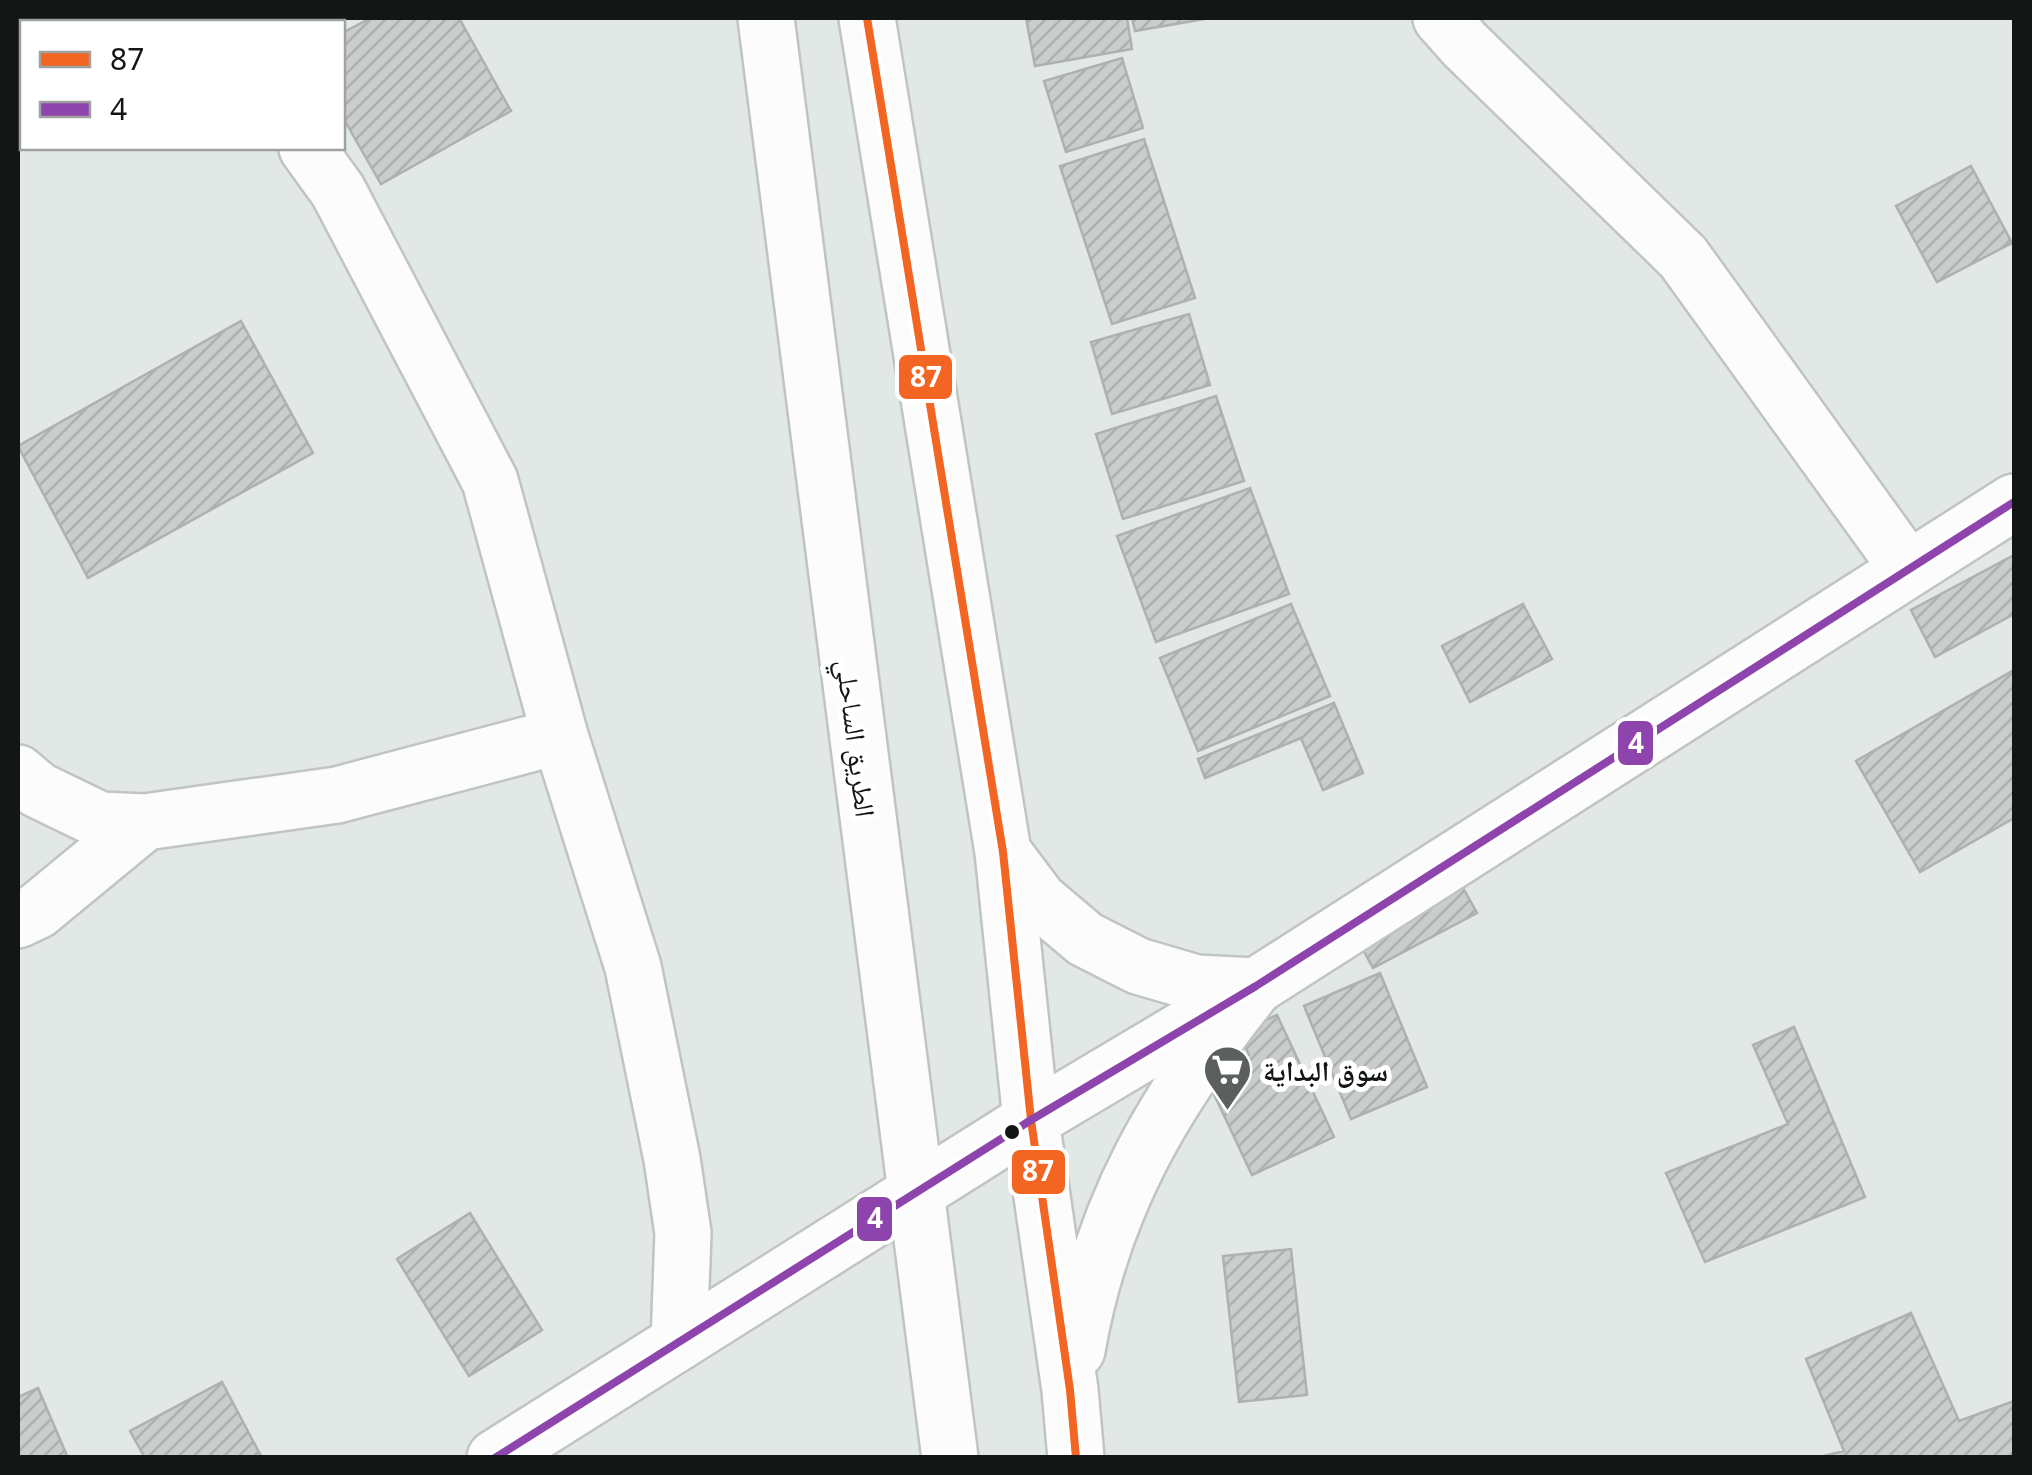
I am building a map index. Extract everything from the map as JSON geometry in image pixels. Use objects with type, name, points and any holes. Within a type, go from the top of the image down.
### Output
[{"type":"main road","name":"الطريق الساحلي","points":[[766,18],[950,1458]]},
{"type":"main road","points":[[868,18],[1003,852],[1031,1120],[1070,1390],[1076,1458]]},
{"type":"main road","points":[[1441,18],[1683,257],[1908,568]]},
{"type":"main road","points":[[309,150],[338,191],[490,481],[560,736],[633,967],[683,1234],[679,1342]]},
{"type":"main road","points":[[495,1458],[1031,1120],[1256,986],[2014,502]]},
{"type":"main road","points":[[18,773],[38,790],[100,820],[144,822],[337,795],[560,736]]},
{"type":"main road","points":[[18,920],[37,911],[144,822]]},
{"type":"main road","points":[[1003,852],[1039,900],[1085,938],[1120,957],[1196,982],[1256,986]]},
{"type":"main road","points":[[1070,1390],[1098,1261],[1131,1174],[1166,1106],[1256,986]]},
{"type":"building","points":[[371,18],[459,18],[511,111],[381,184],[345,121],[345,31]]},
{"type":"building","points":[[1026,18],[1127,18],[1132,49],[1035,66]]},
{"type":"building","points":[[1132,18],[1210,18],[1135,31]]},
{"type":"building","points":[[1122,58],[1143,128],[1066,152],[1044,81]]},
{"type":"building","points":[[1144,139],[1195,298],[1112,324],[1060,166]]},
{"type":"building","points":[[1971,166],[2012,243],[1937,282],[1896,206]]},
{"type":"building","points":[[1189,314],[1210,385],[1112,414],[1091,342]]},
{"type":"building","points":[[241,321],[313,453],[88,578],[18,446]]},
{"type":"building","points":[[1216,396],[1244,481],[1123,519],[1096,434]]},
{"type":"building","points":[[1250,488],[1289,594],[1156,642],[1117,536]]},
{"type":"building","points":[[2014,555],[2014,614],[1935,657],[1911,610]]},
{"type":"building","points":[[1291,604],[1330,696],[1198,751],[1160,658]]},
{"type":"building","points":[[1523,604],[1552,659],[1470,702],[1442,646]]},
{"type":"building","points":[[2014,670],[2014,818],[1920,872],[1856,761]]},
{"type":"building","points":[[1334,703],[1363,773],[1323,790],[1301,738],[1205,778],[1198,759]]},
{"type":"building","points":[[1457,877],[1477,913],[1373,968],[1354,933]]},
{"type":"building","points":[[1380,973],[1427,1087],[1351,1119],[1304,1006]]},
{"type":"building","points":[[1277,1015],[1334,1137],[1252,1175],[1205,1075],[1249,1055],[1239,1032]]},
{"type":"building","points":[[1794,1027],[1865,1197],[1705,1262],[1666,1173],[1788,1124],[1753,1045]]},
{"type":"building","points":[[470,1213],[542,1330],[469,1376],[397,1259]]},
{"type":"building","points":[[1291,1249],[1307,1395],[1239,1402],[1223,1256]]},
{"type":"building","points":[[1911,1313],[1959,1421],[2014,1401],[2014,1458],[1816,1458],[1844,1451],[1806,1359]]},
{"type":"building","points":[[222,1382],[262,1458],[145,1458],[130,1431]]},
{"type":"building","points":[[38,1388],[68,1458],[18,1458],[18,1397]]},
{"type":"transit line","name":"87","points":[[867,18],[1003,852],[1031,1120],[1070,1390],[1076,1458]]},
{"type":"transit line","name":"4","points":[[495,1458],[1031,1120],[1256,986],[2014,502]]},
{"type":"place","name":"سوق البداية","points":[[1228,1112]]}]
